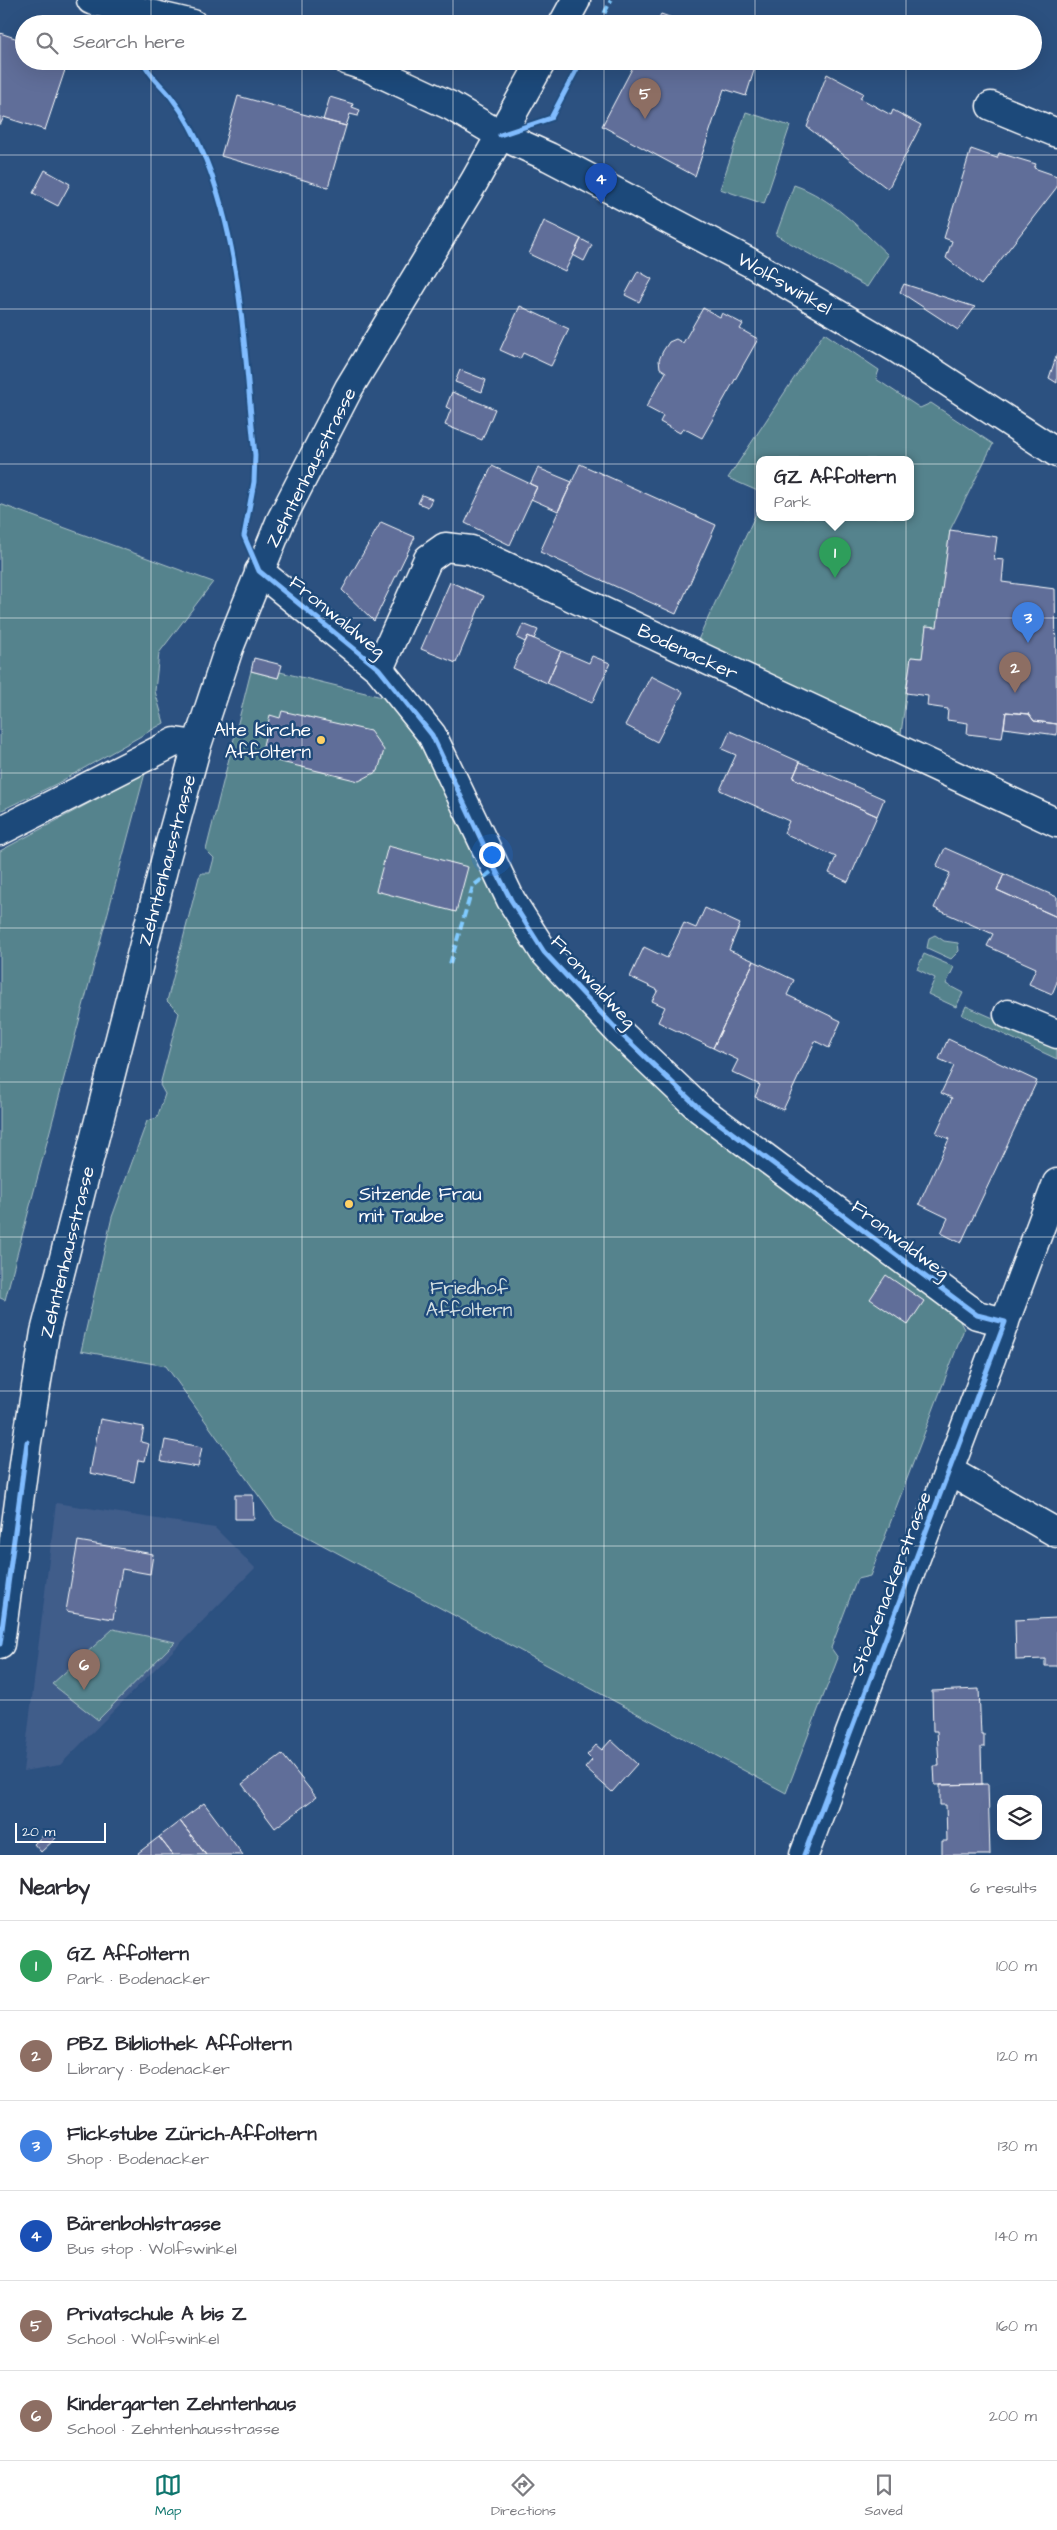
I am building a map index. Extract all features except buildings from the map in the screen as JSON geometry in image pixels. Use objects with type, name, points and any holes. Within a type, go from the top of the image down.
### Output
[{"type":"street","points":[[91,0],[129,4],[164,15]]},
{"type":"street","points":[[568,15],[576,0]]},
{"type":"street","name":"Wolfswinkel","points":[[373,70],[451,106],[500,135],[548,157],[752,263],[899,350],[1057,453]]},
{"type":"street","name":"Zehntenhausstrasse","points":[[0,1644],[27,1442],[45,1332],[197,745],[229,648],[280,522],[349,388],[537,70]]},
{"type":"street","points":[[991,106],[1057,133]]},
{"type":"street","name":"Bodenacker","points":[[379,669],[428,559],[444,547],[471,550],[1057,823]]},
{"type":"street","name":"Fronwaldweg","points":[[259,571],[379,669],[432,735],[499,877],[544,952],[619,1032],[700,1109],[977,1315],[1005,1322]]},
{"type":"street","points":[[0,830],[175,742],[197,745]]},
{"type":"street","points":[[1008,1014],[1057,1034]]},
{"type":"street","name":"Stöckenackerstrasse","points":[[804,1855],[1005,1322],[1045,1246],[1057,1183]]},
{"type":"street","points":[[949,1471],[1057,1533]]},
{"type":"shaded area","points":[[56,1503],[215,1528],[255,1568],[60,1765],[23,1771]]},
{"type":"green space","points":[[746,112],[790,126],[764,204],[720,189]]},
{"type":"green space","points":[[794,185],[833,206],[856,224],[888,255],[867,287],[776,235]]},
{"type":"green space","points":[[824,333],[879,370],[876,379],[920,408],[931,403],[993,444],[950,530],[937,628],[926,626],[922,658],[911,657],[901,734],[698,640],[756,514],[756,521],[914,521],[914,456],[756,456],[756,490],[728,478]]},
{"type":"green space","points":[[0,504],[213,582],[159,653],[155,691],[164,723],[56,784],[0,811]]},
{"type":"green space","name":"Friedhof Affoltern","points":[[251,671],[278,678],[280,672],[390,699],[409,721],[440,777],[474,856],[494,895],[529,948],[957,1316],[964,1329],[870,1576],[857,1579],[831,1648],[838,1658],[786,1793],[276,1520],[166,1366],[81,1351],[112,1217],[147,1121],[157,1118],[165,1094],[160,1085],[179,1013],[167,1001],[199,877],[202,873],[210,873],[214,858],[206,850]]},
{"type":"green space","points":[[145,773],[5,1300],[0,1298],[0,851]]},
{"type":"green space","points":[[935,935],[944,941],[958,943],[959,951],[951,959],[927,948],[929,938]]},
{"type":"green space","points":[[924,954],[954,967],[946,984],[963,993],[956,1007],[928,994],[935,978],[917,969]]},
{"type":"green space","points":[[966,1006],[1057,1046],[1057,1059],[962,1015]]},
{"type":"green space","points":[[113,1629],[175,1642],[98,1720],[52,1684]]},
{"type":"marked path","points":[[604,15],[611,0]]},
{"type":"marked path","points":[[450,964],[473,886],[495,869]]},
{"type":"cycle path","points":[[148,70],[176,104],[195,135],[206,160],[228,231],[240,305],[255,455],[254,482],[244,536],[259,571],[379,669],[432,735],[511,900],[544,952],[619,1032],[700,1109],[977,1315],[1005,1322],[804,1855]]},
{"type":"cycle path","points":[[500,135],[551,118],[576,70]]},
{"type":"cycle path","points":[[0,1644],[27,1442]]},
{"type":"place","name":"Privatschule A bis Z","points":[[645,119]]},
{"type":"place","name":"Bärenbohlstrasse","points":[[601,204]]},
{"type":"place","name":"GZ Affoltern","points":[[835,578]]},
{"type":"place","name":"Flickstube Zürich-Affoltern","points":[[1028,643]]},
{"type":"place","name":"PBZ Bibliothek Affoltern","points":[[1015,693]]},
{"type":"place","name":"Alte Kirche Affoltern","points":[[321,740]]},
{"type":"place","name":"Sitzende Frau mit Taube","points":[[349,1204]]},
{"type":"place","name":"Kindergarten Zehntenhaus","points":[[84,1690]]}]
